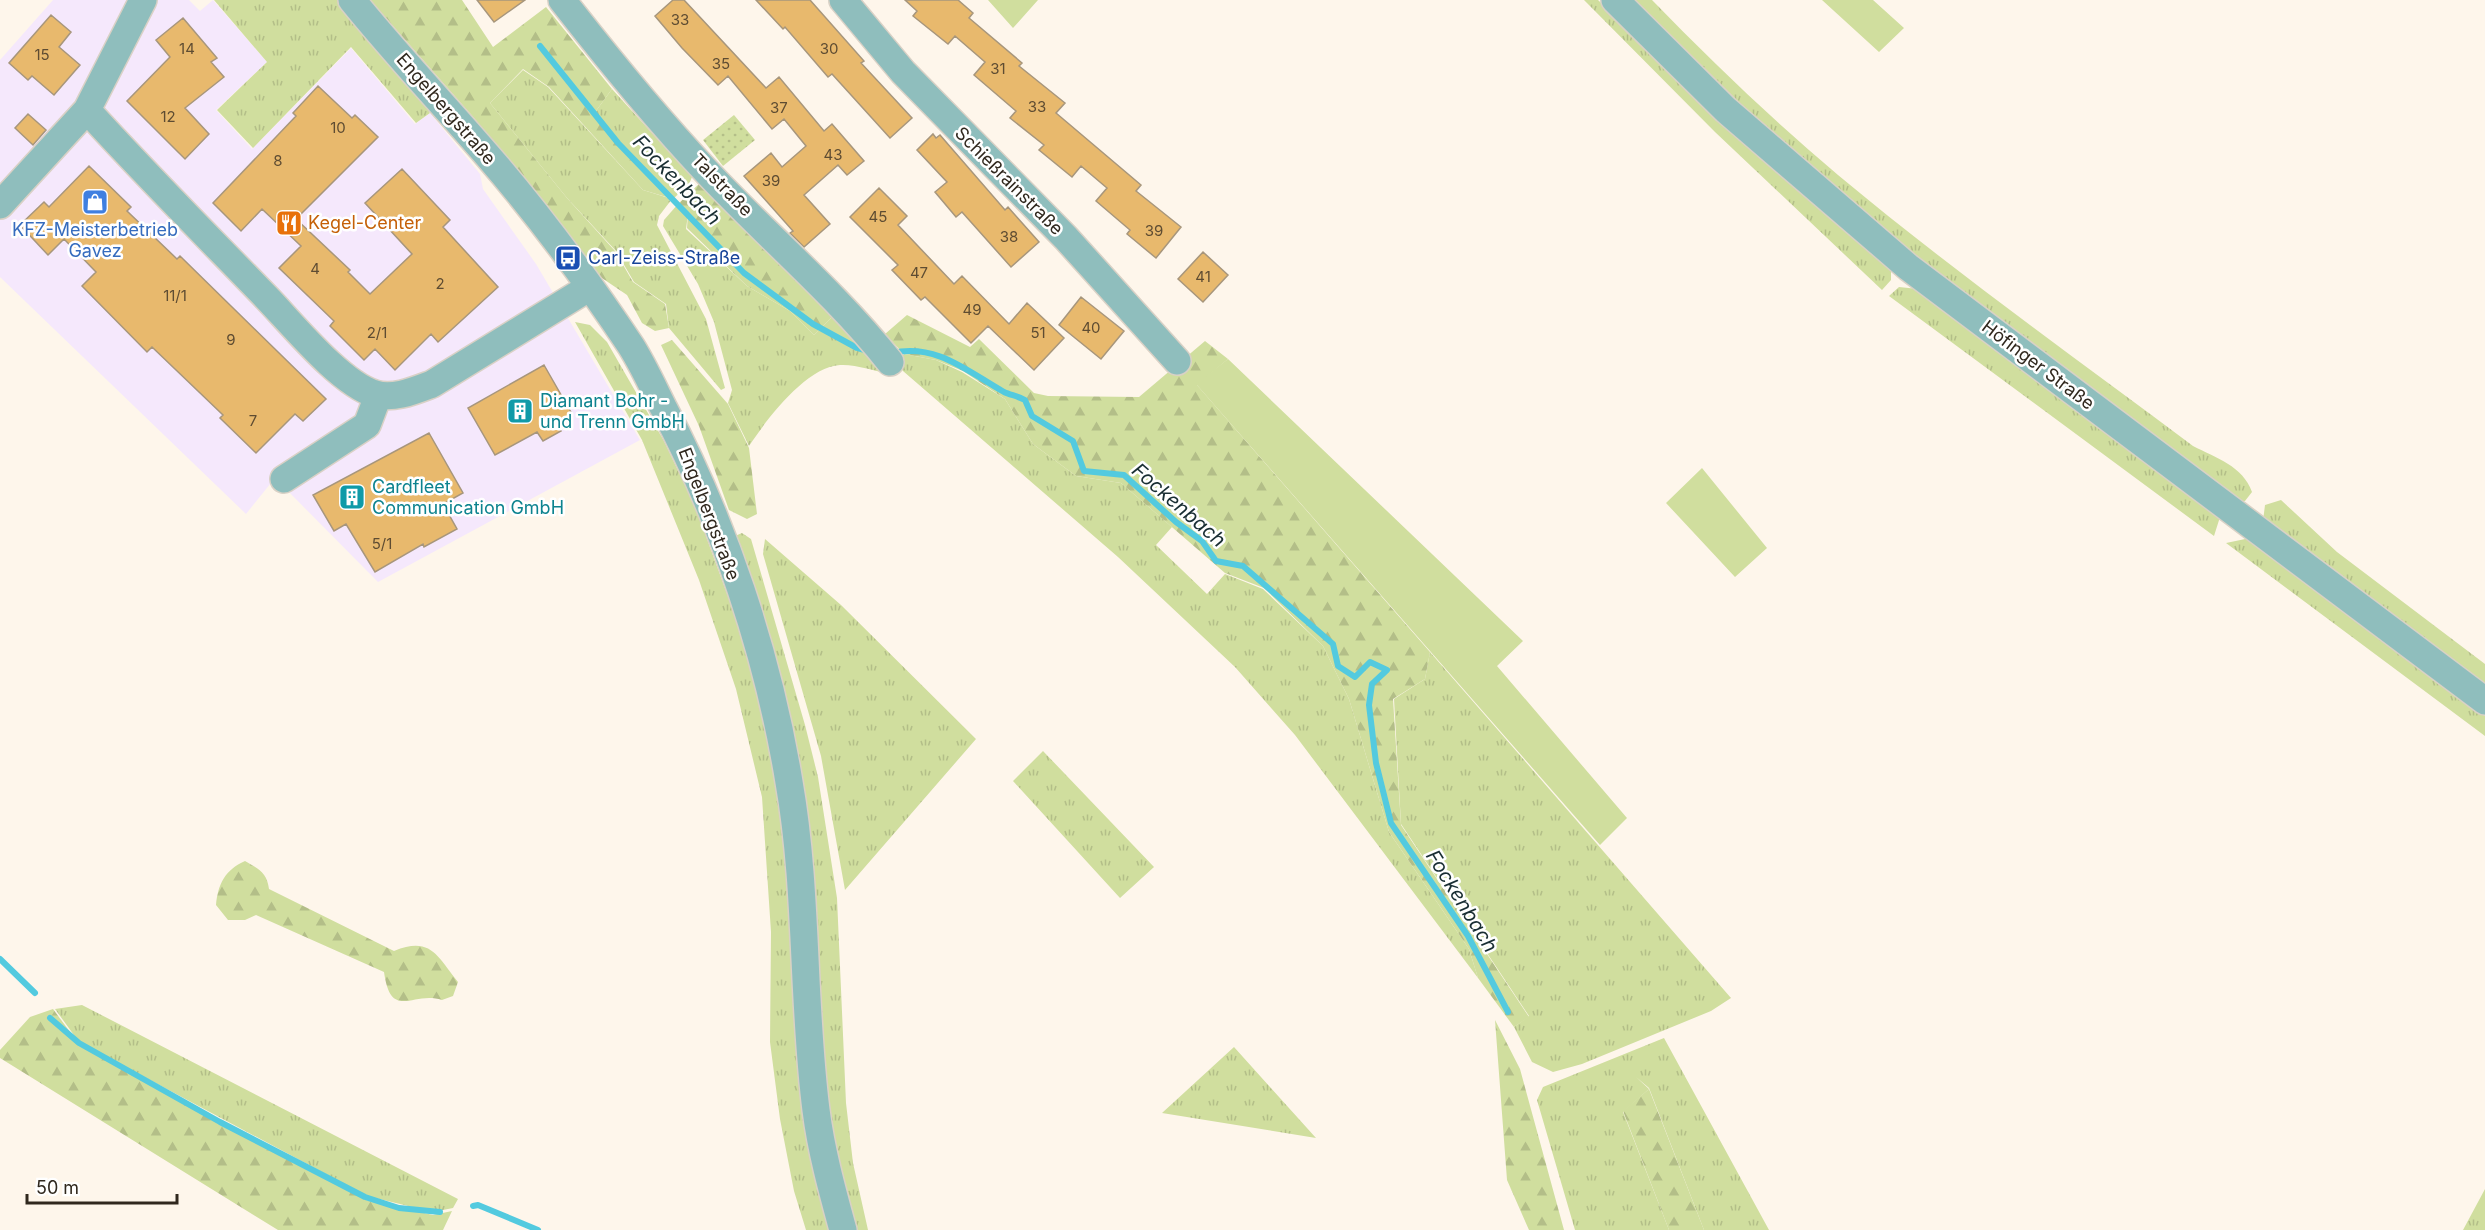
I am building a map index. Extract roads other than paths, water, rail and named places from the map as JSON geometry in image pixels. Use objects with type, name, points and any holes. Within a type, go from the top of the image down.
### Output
[{"type":"street","points":[[0,205],[87,110],[143,0]]},
{"type":"street","name":"Engelbergstraße","points":[[351,0],[489,157],[590,287],[633,350],[682,443],[715,521],[752,628],[789,780],[800,851],[801,915],[816,1111],[827,1171],[843,1230]]},
{"type":"street","name":"Talstraße","points":[[562,0],[608,59],[706,171],[883,353]]},
{"type":"street","name":"Schießrainstraße","points":[[843,0],[903,72],[1066,238],[1177,361]]},
{"type":"street","name":"Höfinger Straße","points":[[1615,0],[1726,110],[1908,267],[2485,701]]},
{"type":"street","points":[[87,110],[309,342],[347,379],[378,396],[405,394],[432,384],[590,287]]},
{"type":"street","points":[[284,479],[367,425],[378,396]]},
{"type":"waterway","name":"Fockenbach","points":[[540,46],[618,143],[744,273],[813,324],[867,351]]},
{"type":"waterway","name":"Fockenbach","points":[[892,353],[908,351],[937,355],[1004,392],[1025,400],[1032,416],[1073,441],[1084,471],[1124,475],[1176,522],[1202,541],[1216,561],[1243,566],[1333,644],[1338,666],[1355,677],[1370,662],[1387,670],[1372,684],[1369,705],[1376,763],[1391,823],[1468,936],[1508,1012]]},
{"type":"waterway","points":[[0,959],[35,993]]},
{"type":"waterway","points":[[50,1018],[79,1043],[220,1122],[365,1197],[399,1208],[440,1212]]},
{"type":"waterway","points":[[473,1206],[478,1205],[538,1230]]},
{"type":"place","name":"KFZ-Meisterbetrieb Gavez","points":[[95,202]]},
{"type":"place","name":"Kegel-Center","points":[[289,223]]},
{"type":"place","name":"Carl-Zeiss-Straße","points":[[568,258]]},
{"type":"place","name":"Diamant Bohr - und Trenn GmbH","points":[[520,411]]},
{"type":"place","name":"Cardfleet Communication GmbH","points":[[352,497]]}]
